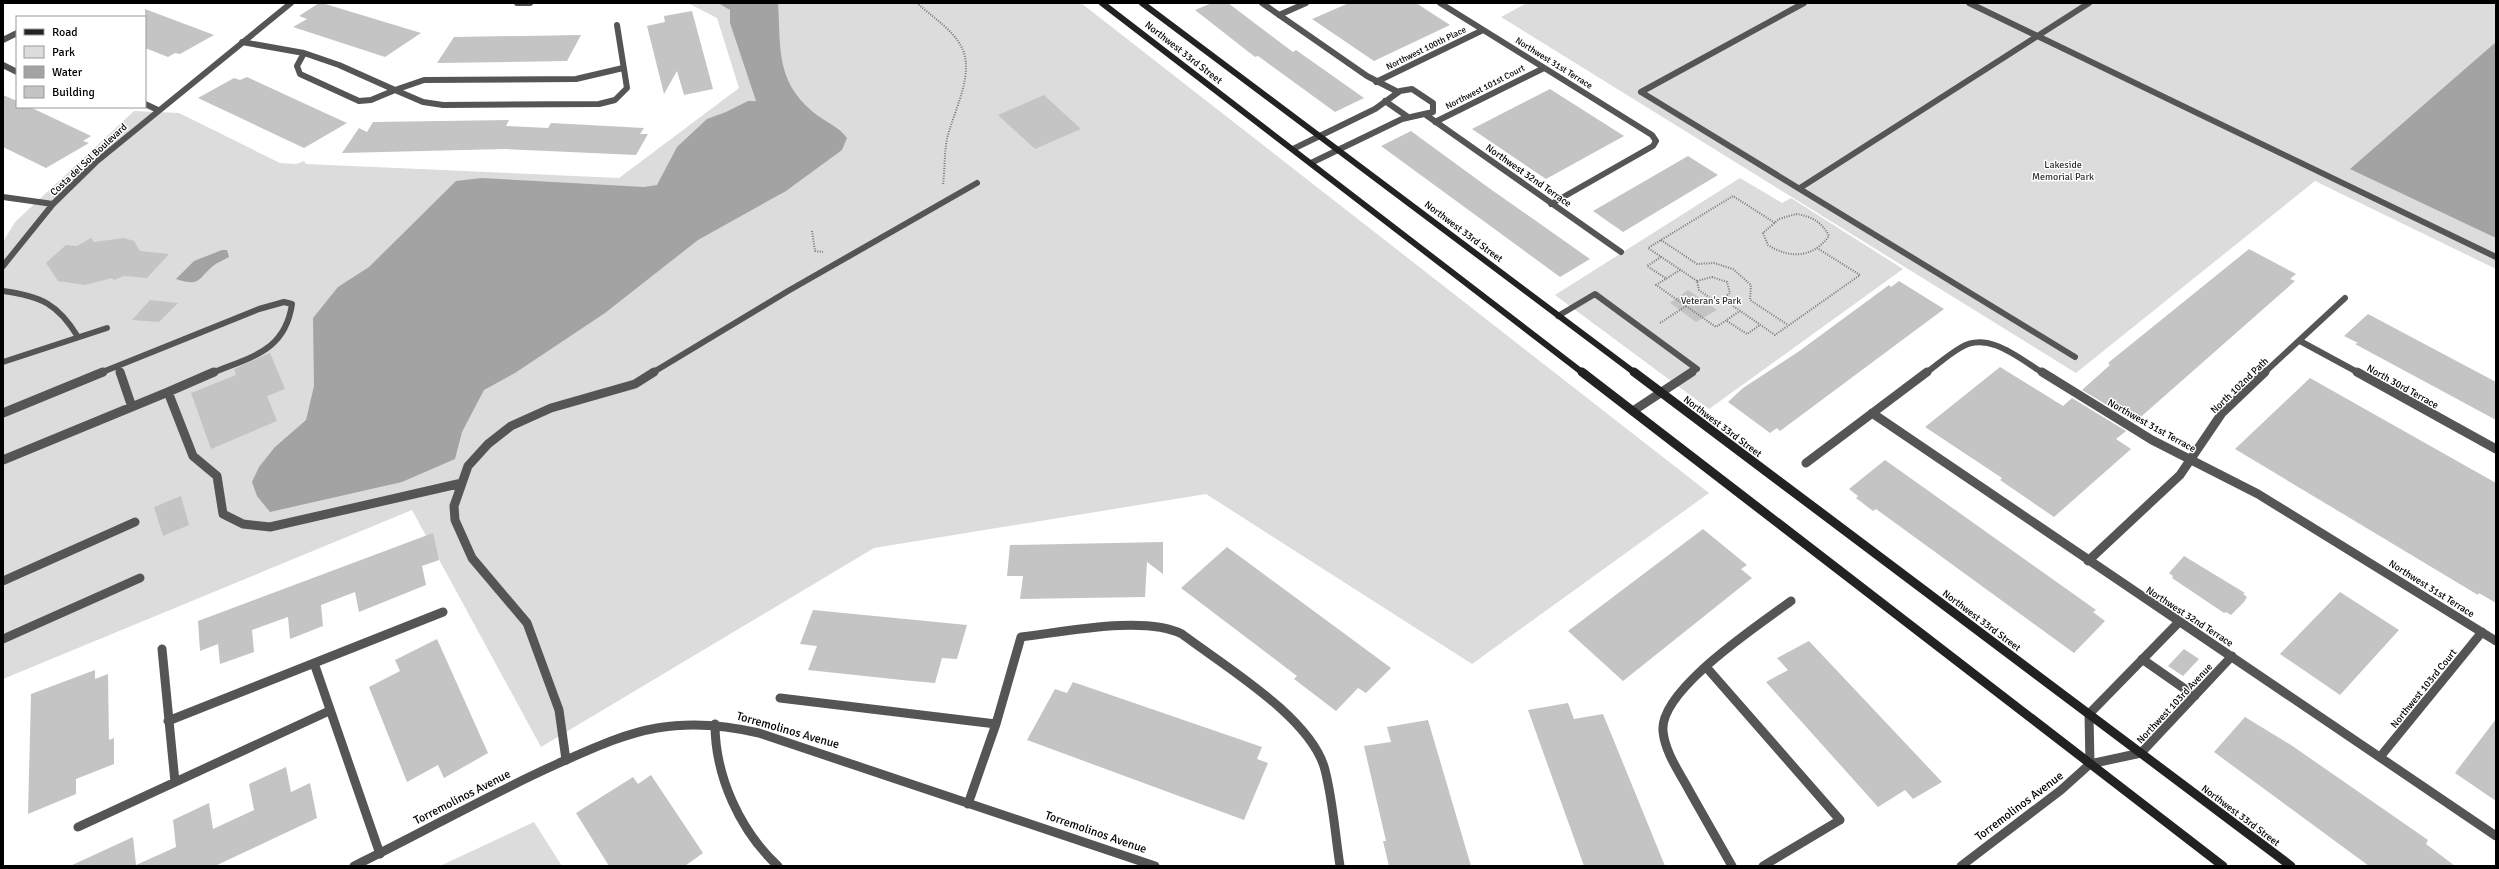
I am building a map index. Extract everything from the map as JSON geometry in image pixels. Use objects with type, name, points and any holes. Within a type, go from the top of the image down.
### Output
[{"type":"street","name":"Costa del Sol Boulevard","points":[[3,266],[54,204],[96,162],[291,3]]},
{"type":"street","points":[[517,3],[530,3]]},
{"type":"street","name":"Northwest 33rd Street","points":[[1102,3],[2223,866]]},
{"type":"street","name":"Northwest 33rd Street","points":[[1142,3],[2291,866]]},
{"type":"street","points":[[1262,3],[1376,82],[1398,92]]},
{"type":"street","points":[[1278,15],[1306,3]]},
{"type":"street","name":"Northwest 31st Terrace","points":[[1440,3],[1650,134],[1656,141],[1653,146],[1551,204]]},
{"type":"street","points":[[1804,3],[1641,92],[2075,357]]},
{"type":"street","points":[[1969,3],[2496,257]]},
{"type":"street","points":[[1800,188],[2089,3]]},
{"type":"street","points":[[242,42],[304,53],[339,65],[423,102],[443,105],[599,104],[616,100],[623,95],[627,88],[617,25]]},
{"type":"street","name":"Northwest 100th Place","points":[[1376,82],[1483,30]]},
{"type":"street","points":[[3,40],[16,34]]},
{"type":"street","points":[[304,53],[297,66],[300,74],[359,101],[371,100],[424,80],[576,79],[623,68]]},
{"type":"street","points":[[3,65],[16,72]]},
{"type":"street","name":"Northwest 101st Court","points":[[1435,122],[1544,68]]},
{"type":"street","points":[[1292,149],[1375,109],[1398,92],[1412,89],[1428,98],[1433,103],[1433,112],[1426,115],[1408,117],[1311,163]]},
{"type":"street","points":[[1385,101],[1408,117]]},
{"type":"street","points":[[146,104],[158,110]]},
{"type":"street","name":"Northwest 32nd Terrace","points":[[1426,115],[1621,252]]},
{"type":"street","points":[[566,760],[559,710],[527,623],[472,558],[455,520],[454,506],[468,466],[488,444],[511,426],[551,408],[635,384],[788,290],[977,183]]},
{"type":"street","points":[[3,197],[54,204]]},
{"type":"street","points":[[3,291],[23,293],[58,308],[78,338]]},
{"type":"street","points":[[1558,316],[1595,294],[1697,369],[1633,411]]},
{"type":"street","name":"North 102nd Path","points":[[2088,561],[2180,475],[2222,413],[2345,298]]},
{"type":"street","points":[[3,413],[259,309],[284,302],[292,304],[292,310],[277,341],[269,349],[3,460]]},
{"type":"street","points":[[3,362],[107,328]]},
{"type":"street","name":"North 30rd Terrace","points":[[2300,341],[2496,449]]},
{"type":"street","name":"Northwest 31st Terrace","points":[[1806,463],[1961,346],[1974,342],[1987,342],[2007,350],[2131,428],[2263,497],[2496,641]]},
{"type":"street","points":[[118,367],[132,407]]},
{"type":"street","points":[[168,392],[193,456],[217,476],[223,514],[243,524],[270,527],[462,483]]},
{"type":"street","name":"Northwest 32nd Terrace","points":[[1872,413],[2088,561],[2232,656],[2496,836]]},
{"type":"street","points":[[3,581],[135,522]]},
{"type":"street","points":[[3,639],[140,578]]},
{"type":"street","points":[[1732,866],[1664,743],[1662,728],[1664,714],[1674,697],[1707,668],[1791,600]]},
{"type":"street","points":[[168,721],[443,612]]},
{"type":"street","points":[[2090,764],[2089,714],[2179,622]]},
{"type":"street","points":[[968,804],[996,724],[1021,638],[1123,625],[1157,625],[1170,628],[1272,701],[1299,725],[1313,743],[1325,769],[1340,866]]},
{"type":"street","name":"Northwest 103rd Court","points":[[2380,757],[2482,632]]},
{"type":"street","points":[[162,650],[175,782]]},
{"type":"street","name":"Northwest 103rd Avenue","points":[[2090,764],[2141,753],[2232,656]]},
{"type":"street","points":[[2142,659],[2195,696]]},
{"type":"street","points":[[314,663],[329,711],[380,854]]},
{"type":"street","points":[[1707,668],[1840,820],[1763,866]]},
{"type":"street","points":[[780,698],[996,724]]},
{"type":"street","points":[[78,826],[329,711]]},
{"type":"street","points":[[715,724],[715,745],[725,779],[760,849],[778,866]]},
{"type":"street","name":"Torremolinos Avenue","points":[[354,866],[566,760],[606,743],[645,731],[668,726],[715,724],[759,733],[895,777],[968,804],[1155,866]]},
{"type":"street","name":"Torremolinos Avenue","points":[[1961,866],[2061,790],[2090,764]]},
{"type":"path","points":[[917,3],[954,38],[961,47],[966,60],[964,76],[947,140],[943,186]]},
{"type":"path","points":[[1697,281],[1712,277],[1727,282],[1730,288],[1730,293],[1723,298],[1710,298],[1699,290],[1697,281],[1648,248],[1733,196],[1775,223]]},
{"type":"path","points":[[1796,214],[1808,216],[1825,227],[1829,236],[1826,242],[1817,248],[1804,255],[1796,256],[1775,250],[1768,245],[1764,233],[1775,223],[1786,216],[1796,214]]},
{"type":"path","points":[[812,231],[815,252],[830,252]]},
{"type":"path","points":[[1661,240],[1697,264],[1714,263],[1736,271],[1751,285],[1750,300],[1788,325]]},
{"type":"path","points":[[1723,298],[1775,334],[1860,275],[1817,248]]},
{"type":"path","points":[[1661,257],[1647,266],[1667,279]]},
{"type":"path","points":[[1680,270],[1656,285],[1716,327],[1740,311]]},
{"type":"path","points":[[1646,332],[1686,306]]},
{"type":"path","points":[[1727,320],[1747,334],[1760,325]]},
{"type":"green space","points":[[688,3],[1081,3],[1709,493],[1472,664],[1206,494],[874,548],[541,747],[412,510],[3,679],[3,242],[15,222],[134,111],[179,113],[280,163],[296,164],[304,161],[306,164],[619,178],[739,88],[717,18]]},
{"type":"green space","name":"Lakeside Memorial Park","points":[[1527,3],[2496,3],[2496,269],[2315,181],[2076,373],[1501,17]]},
{"type":"green space","name":"Veteran's Park","points":[[1740,178],[1782,203],[1791,198],[1903,269],[1709,409],[1555,295]]},
{"type":"green space","points":[[534,822],[562,866],[440,866]]},
{"type":"water","points":[[718,3],[778,3],[780,48],[786,75],[792,88],[801,100],[813,112],[839,130],[847,138],[842,150],[786,191],[698,240],[605,313],[515,373],[484,390],[462,432],[455,459],[402,482],[270,512],[257,496],[252,482],[259,467],[275,447],[306,420],[314,386],[313,318],[338,287],[369,267],[456,181],[482,178],[644,187],[657,185],[677,147],[707,119],[726,112],[748,101],[756,101],[730,23],[730,10]]},
{"type":"water","points":[[2496,42],[2496,238],[2350,169]]},
{"type":"water","points":[[222,250],[227,250],[229,257],[217,263],[198,280],[190,282],[176,279],[194,261]]},
{"type":"building","points":[[319,3],[421,33],[385,57],[293,27],[307,19],[299,16]]},
{"type":"building","points":[[1212,3],[1228,3],[1293,52],[1296,50],[1364,98],[1335,112],[1258,56],[1255,57],[1195,10]]},
{"type":"building","points":[[1349,3],[1416,3],[1450,25],[1374,61],[1312,19]]},
{"type":"building","points":[[145,9],[214,35],[180,54],[175,53],[168,57],[146,48]]},
{"type":"building","points":[[692,11],[713,89],[684,95],[677,71],[664,94],[647,26],[665,22],[664,16]]},
{"type":"building","points":[[581,35],[567,61],[437,63],[454,37]]},
{"type":"building","points":[[247,77],[347,123],[304,148],[198,98],[234,78],[240,80]]},
{"type":"building","points":[[1550,89],[1624,136],[1546,179],[1472,129]]},
{"type":"building","points":[[3,95],[16,101],[16,108],[32,108],[91,136],[83,141],[89,143],[46,168],[3,147]]},
{"type":"building","points":[[1044,95],[1081,129],[1035,149],[998,115]]},
{"type":"building","points":[[509,120],[506,126],[548,128],[551,123],[644,128],[640,134],[648,134],[636,155],[505,149],[342,153],[359,128],[367,132],[373,122]]},
{"type":"building","points":[[1411,131],[1590,259],[1560,277],[1381,146]]},
{"type":"building","points":[[1688,156],[1718,175],[1623,232],[1593,211]]},
{"type":"building","points":[[91,238],[94,242],[124,238],[134,241],[140,251],[169,254],[147,278],[124,276],[114,280],[112,278],[85,285],[58,281],[46,263],[66,245],[77,246]]},
{"type":"building","points":[[2249,249],[2296,274],[2290,279],[2295,281],[2135,422],[2082,390],[2110,365],[2108,363]]},
{"type":"building","points":[[1899,281],[1944,309],[1780,431],[1777,428],[1770,433],[1728,402],[1743,388],[1798,352],[1889,285],[1891,287]]},
{"type":"building","points":[[1688,290],[1717,310],[1696,322],[1670,303]]},
{"type":"building","points":[[150,300],[178,303],[159,322],[132,320]]},
{"type":"building","points":[[2368,314],[2496,382],[2496,420],[2355,344],[2358,343],[2344,336]]},
{"type":"building","points":[[270,353],[285,389],[267,396],[277,421],[211,449],[191,393],[236,375],[234,369]]},
{"type":"building","points":[[2000,367],[2063,406],[2072,398],[2126,431],[2116,439],[2131,449],[2054,517],[2000,480],[2002,478],[1925,427]]},
{"type":"building","points":[[2310,378],[2496,483],[2496,603],[2479,593],[2478,595],[2235,449]]},
{"type":"building","points":[[1885,460],[2096,610],[2093,612],[2105,621],[2074,653],[1876,509],[1873,511],[1856,498],[1858,496],[1849,489]]},
{"type":"building","points":[[181,496],[189,525],[163,536],[154,507]]},
{"type":"building","points":[[1703,529],[1747,565],[1741,569],[1752,578],[1623,681],[1568,631]]},
{"type":"building","points":[[433,533],[439,560],[422,566],[426,585],[359,612],[355,592],[321,605],[323,626],[290,639],[288,617],[252,630],[254,652],[220,664],[218,644],[200,651],[198,621]]},
{"type":"building","points":[[1163,542],[1163,574],[1147,562],[1145,597],[1020,599],[1023,576],[1007,576],[1010,545]]},
{"type":"building","points":[[1227,547],[1391,668],[1366,693],[1358,688],[1336,711],[1294,679],[1297,676],[1181,588]]},
{"type":"building","points":[[2184,556],[2245,593],[2243,594],[2247,597],[2244,602],[2231,615],[2226,612],[2224,613],[2172,578],[2173,576],[2169,573]]},
{"type":"building","points":[[2340,592],[2399,630],[2340,695],[2280,654]]},
{"type":"building","points":[[813,610],[967,625],[957,659],[942,658],[935,683],[902,680],[808,670],[817,646],[800,644]]},
{"type":"building","points":[[437,639],[488,753],[444,778],[438,765],[407,782],[369,687],[400,671],[395,660]]},
{"type":"building","points":[[1809,641],[1942,782],[1913,799],[1905,790],[1878,807],[1766,682],[1788,670],[1777,658]]},
{"type":"building","points":[[2184,649],[2199,659],[2183,676],[2168,666]]},
{"type":"building","points":[[95,670],[95,679],[108,674],[109,740],[114,738],[114,764],[76,779],[76,794],[28,814],[31,694]]},
{"type":"building","points":[[1073,682],[1262,747],[1257,759],[1268,763],[1244,820],[1027,740],[1055,689],[1067,693]]},
{"type":"building","points":[[1568,703],[1574,719],[1603,714],[1665,866],[1584,866],[1528,710]]},
{"type":"building","points":[[2245,717],[2291,745],[2428,840],[2426,844],[2455,866],[2369,866],[2214,752]]},
{"type":"building","points":[[2496,719],[2496,801],[2455,773]]},
{"type":"building","points":[[1428,720],[1471,866],[1389,866],[1383,841],[1386,841],[1364,746],[1391,742],[1387,727]]},
{"type":"building","points":[[286,767],[291,792],[310,783],[317,818],[215,866],[70,866],[133,837],[136,865],[176,847],[173,820],[209,803],[213,829],[254,810],[249,784]]},
{"type":"building","points":[[651,775],[703,853],[685,866],[609,866],[576,813],[633,777],[638,784]]}]
